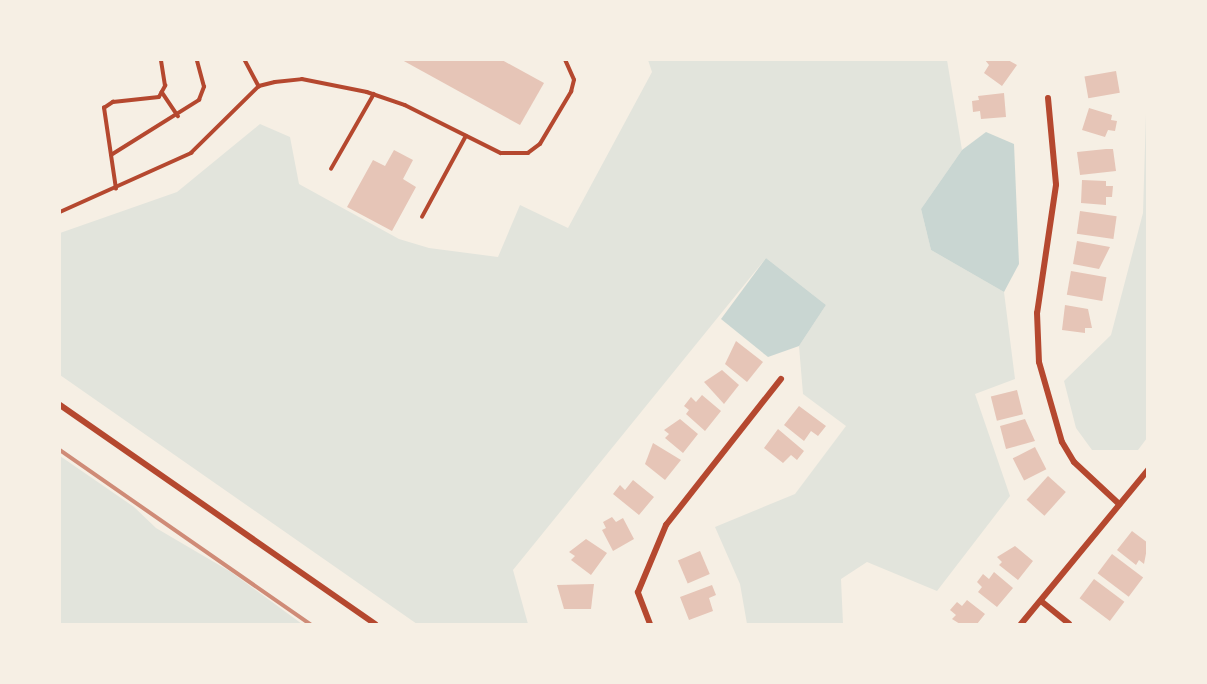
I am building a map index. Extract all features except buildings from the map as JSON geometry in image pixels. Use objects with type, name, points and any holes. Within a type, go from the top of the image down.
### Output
[{"type":"street","points":[[1048,98],[1056,186],[1037,313],[1039,362],[1062,442],[1074,462],[1119,504]]},
{"type":"street","points":[[650,625],[638,592],[673,513],[781,379]]},
{"type":"street","points":[[60,405],[375,625]]},
{"type":"street","points":[[1021,625],[1147,470]]},
{"type":"street","points":[[1041,601],[1069,625]]},
{"type":"lane","points":[[161,60],[162,92],[177,116]]},
{"type":"lane","points":[[111,155],[177,116],[198,100],[204,87],[197,60]]},
{"type":"lane","points":[[245,60],[259,86]]},
{"type":"lane","points":[[60,212],[191,153],[259,86],[302,79],[374,94],[510,155],[534,150],[571,92],[573,80],[565,60]]},
{"type":"lane","points":[[116,189],[104,108],[113,103],[159,97],[162,92]]},
{"type":"lane","points":[[331,169],[374,94]]},
{"type":"lane","points":[[422,217],[466,136]]},
{"type":"shaded area","points":[[648,60],[947,60],[962,150],[921,209],[931,250],[1004,292],[1015,379],[975,394],[1010,496],[937,591],[867,562],[841,579],[843,624],[747,624],[740,584],[715,527],[795,494],[846,426],[803,394],[799,346],[826,305],[766,258],[513,570],[528,624],[417,624],[60,375],[60,233],[177,192],[260,124],[290,137],[299,184],[399,239],[429,248],[498,257],[520,205],[568,228],[652,72]]},
{"type":"shaded area","points":[[1147,80],[1147,438],[1138,450],[1092,450],[1076,428],[1064,381],[1111,335],[1143,213]]},
{"type":"shaded area","points":[[986,132],[1014,144],[1019,264],[1004,292],[931,250],[921,209],[962,150]]},
{"type":"shaded area","points":[[766,258],[826,305],[799,346],[768,357],[721,319]]},
{"type":"shaded area","points":[[60,456],[134,507],[156,528],[231,572],[302,624],[60,624]]},
{"type":"railway","points":[[60,450],[310,624]]}]
